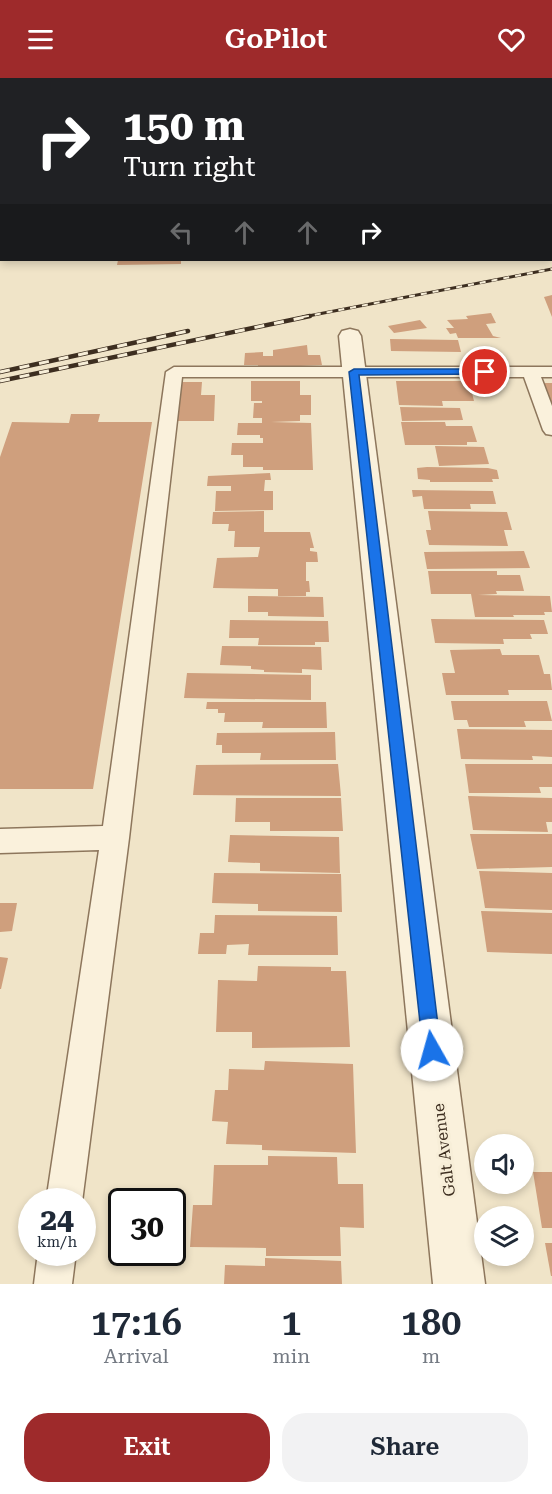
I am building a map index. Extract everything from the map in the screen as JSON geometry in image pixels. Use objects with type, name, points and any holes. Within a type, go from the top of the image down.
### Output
[{"type":"street","name":"Galt Avenue","points":[[352,354],[459,1284]]},
{"type":"lane","points":[[66,1188],[115,838],[174,372],[352,354],[531,372],[552,372]]},
{"type":"lane","points":[[531,372],[552,430]]},
{"type":"lane","points":[[0,841],[115,838]]},
{"type":"lane","points":[[53,1284],[55,1266]]},
{"type":"building","points":[[118,261],[181,261],[181,264],[117,265]]},
{"type":"building","points":[[552,295],[552,317],[544,297]]},
{"type":"building","points":[[491,313],[496,323],[486,324],[493,336],[501,338],[458,338],[456,333],[450,334],[446,328],[454,328],[447,320],[468,319],[466,316]]},
{"type":"building","points":[[420,320],[427,328],[394,333],[388,326]]},
{"type":"building","points":[[390,339],[458,340],[461,352],[391,351]]},
{"type":"building","points":[[307,345],[308,355],[320,355],[322,365],[258,368],[258,365],[244,365],[245,353],[263,352],[263,356],[273,356],[273,350]]},
{"type":"building","points":[[251,381],[300,381],[300,395],[311,395],[311,415],[300,415],[300,421],[271,422],[311,423],[313,470],[263,470],[263,467],[243,467],[243,455],[231,455],[232,443],[263,443],[260,435],[237,435],[238,423],[262,423],[262,418],[253,418],[254,403],[262,403],[262,401],[251,401]]},
{"type":"building","points":[[396,381],[469,381],[476,382],[478,391],[472,393],[474,401],[442,401],[443,406],[399,405]]},
{"type":"building","points":[[181,382],[202,382],[201,395],[215,395],[214,421],[176,421]]},
{"type":"building","points":[[540,383],[552,383],[552,416]]},
{"type":"building","points":[[400,407],[460,408],[463,420],[402,421]]},
{"type":"building","points":[[71,414],[100,414],[98,422],[152,422],[93,789],[0,789],[0,457],[12,422],[69,423]]},
{"type":"building","points":[[401,422],[445,422],[446,426],[472,426],[477,442],[467,442],[467,445],[405,445]]},
{"type":"building","points":[[435,446],[484,447],[489,464],[439,466]]},
{"type":"building","points":[[417,468],[488,468],[497,470],[499,479],[492,479],[493,482],[430,482],[430,480],[418,479]]},
{"type":"building","points":[[270,473],[271,480],[265,480],[264,491],[273,491],[273,510],[215,511],[216,491],[231,491],[231,486],[207,486],[208,476]]},
{"type":"building","points":[[412,490],[493,491],[496,504],[470,504],[471,509],[424,509],[422,496],[413,497]]},
{"type":"building","points":[[264,511],[264,532],[310,532],[314,548],[310,548],[310,551],[317,552],[318,562],[306,562],[306,581],[309,581],[310,592],[306,592],[306,596],[278,596],[278,589],[213,588],[217,558],[258,557],[260,547],[234,547],[235,531],[228,531],[229,524],[212,524],[213,512]]},
{"type":"building","points":[[428,511],[507,512],[512,530],[504,530],[508,546],[429,545],[426,530],[431,530]]},
{"type":"building","points":[[524,551],[530,568],[427,569],[424,552]]},
{"type":"building","points":[[428,571],[497,571],[497,575],[520,575],[524,591],[496,591],[497,594],[478,595],[550,596],[552,612],[544,612],[545,615],[475,617],[471,594],[431,594]]},
{"type":"building","points":[[248,596],[323,597],[324,617],[268,616],[268,612],[248,612]]},
{"type":"building","points":[[431,619],[544,620],[548,634],[530,634],[532,639],[503,639],[504,644],[435,643]]},
{"type":"building","points":[[230,620],[328,621],[329,642],[315,642],[315,645],[258,645],[259,638],[229,638]]},
{"type":"building","points":[[222,646],[321,647],[322,670],[302,669],[302,673],[264,672],[264,670],[251,669],[251,666],[220,665]]},
{"type":"building","points":[[500,649],[502,655],[539,655],[544,674],[550,674],[552,690],[508,690],[509,695],[446,695],[442,673],[455,673],[450,650]]},
{"type":"building","points":[[187,673],[311,675],[311,700],[184,698]]},
{"type":"building","points":[[451,701],[547,701],[552,721],[524,721],[526,727],[469,727],[467,720],[454,720]]},
{"type":"building","points":[[207,702],[326,702],[327,728],[262,728],[263,722],[224,722],[225,713],[218,713],[218,709],[206,709]]},
{"type":"building","points":[[457,729],[552,730],[552,757],[532,756],[533,760],[461,759]]},
{"type":"building","points":[[335,732],[336,760],[260,760],[261,753],[222,753],[222,745],[216,745],[217,733]]},
{"type":"building","points":[[338,764],[341,796],[193,795],[196,765]]},
{"type":"building","points":[[465,764],[552,764],[552,787],[539,787],[541,793],[469,793]]},
{"type":"building","points":[[468,796],[552,798],[552,822],[546,822],[548,832],[473,830]]},
{"type":"building","points":[[236,798],[341,798],[343,831],[270,831],[270,822],[235,822]]},
{"type":"building","points":[[470,834],[552,834],[552,867],[477,869]]},
{"type":"building","points":[[230,835],[339,837],[340,873],[260,871],[260,863],[228,862]]},
{"type":"building","points":[[479,871],[552,873],[552,910],[485,908]]},
{"type":"building","points":[[214,873],[341,874],[342,912],[258,911],[258,904],[212,903]]},
{"type":"building","points":[[0,903],[17,903],[12,931],[0,932]]},
{"type":"building","points":[[481,911],[552,913],[552,954],[487,952]]},
{"type":"building","points":[[215,915],[337,916],[338,955],[248,955],[249,944],[227,945],[226,954],[198,954],[200,933],[214,933]]},
{"type":"building","points":[[0,957],[8,958],[1,989],[0,989]]},
{"type":"building","points":[[258,966],[331,967],[331,971],[346,971],[350,1047],[252,1048],[252,1032],[216,1032],[218,980],[257,981]]},
{"type":"building","points":[[265,1061],[353,1064],[356,1153],[262,1150],[262,1145],[226,1144],[228,1122],[212,1121],[215,1090],[228,1090],[229,1069],[264,1070]]},
{"type":"building","points":[[268,1156],[337,1157],[338,1184],[363,1184],[364,1228],[340,1227],[341,1256],[266,1256],[266,1248],[190,1247],[193,1205],[212,1205],[214,1165],[268,1165]]},
{"type":"building","points":[[534,1172],[552,1172],[552,1228],[542,1228]]},
{"type":"building","points":[[545,1243],[552,1243],[552,1276],[551,1276]]},
{"type":"building","points":[[265,1258],[341,1261],[342,1284],[224,1284],[225,1265],[265,1266]]},
{"type":"railway","points":[[303,317],[552,269]]},
{"type":"railway","points":[[0,381],[310,316]]},
{"type":"railway","points":[[0,372],[188,331]]},
{"type":"route","points":[[432,1050],[354,372],[485,372]]}]
